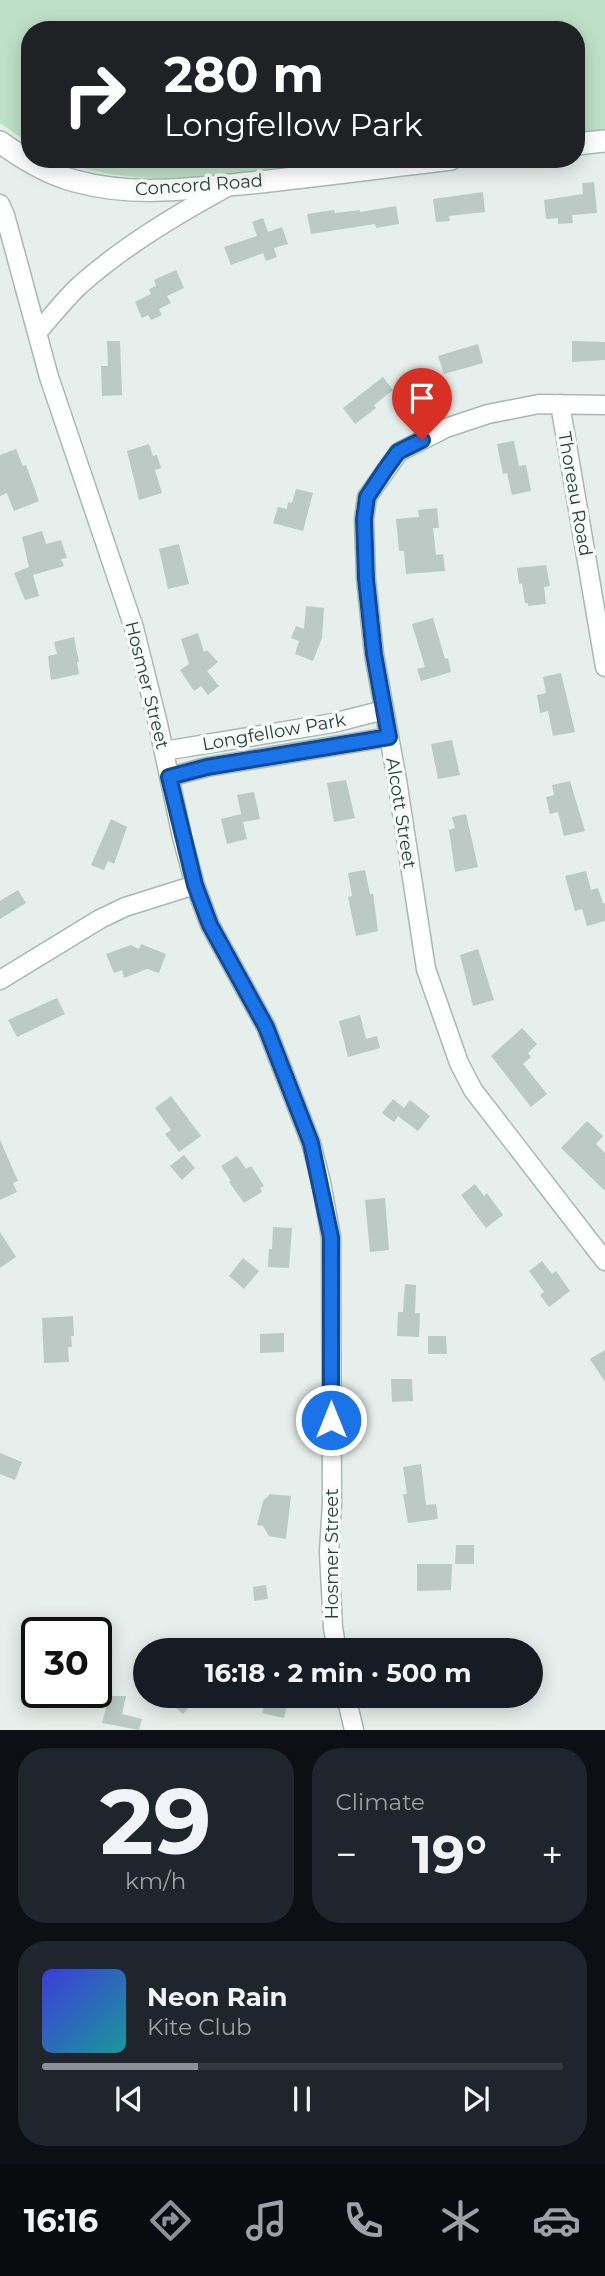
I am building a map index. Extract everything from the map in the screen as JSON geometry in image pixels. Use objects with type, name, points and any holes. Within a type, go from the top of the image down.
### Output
[{"type":"street","points":[[585,143],[605,141]]},
{"type":"street","name":"Concord Road","points":[[0,142],[21,154]]},
{"type":"street","name":"Concord Road","points":[[44,168],[91,185],[154,191],[375,168]]},
{"type":"street","points":[[37,332],[79,286],[134,243],[190,207],[231,185]]},
{"type":"street","name":"Hosmer Street","points":[[0,204],[49,377],[134,628],[195,885],[210,925],[266,1027],[311,1143],[331,1237],[332,1503],[329,1552],[335,1638]]},
{"type":"street","name":"Alcott Street","points":[[605,405],[540,404],[488,414],[446,428],[398,452],[367,497],[364,519],[366,579],[374,654],[426,969],[459,1063],[473,1090],[605,1261]]},
{"type":"street","name":"Thoreau Road","points":[[560,404],[605,667]]},
{"type":"street","name":"Longfellow Park","points":[[164,751],[333,723],[384,710]]},
{"type":"street","name":"Longfellow Park","points":[[169,777],[207,767],[389,737]]},
{"type":"street","points":[[0,980],[100,919],[125,907],[195,885]]},
{"type":"street","points":[[349,1708],[354,1730]]},
{"type":"green space","points":[[0,0],[605,0],[605,129],[585,132],[585,21],[21,21],[21,138],[0,123]]},
{"type":"green space","points":[[86,168],[276,168],[234,174],[161,178]]},
{"type":"building","points":[[594,182],[597,213],[572,215],[573,223],[558,224],[558,218],[546,219],[544,200],[583,194],[582,183]]},
{"type":"building","points":[[483,192],[485,212],[449,216],[450,221],[436,222],[433,199]]},
{"type":"building","points":[[396,206],[399,224],[376,228],[375,224],[311,234],[307,214],[334,210],[335,213],[360,212]]},
{"type":"building","points":[[263,218],[268,232],[282,227],[288,244],[274,248],[277,257],[266,261],[263,253],[231,265],[224,247],[257,236],[252,222]]},
{"type":"building","points":[[176,270],[184,288],[167,296],[171,303],[159,309],[162,315],[151,320],[148,315],[142,318],[135,302],[151,294],[149,289],[156,286],[154,280]]},
{"type":"building","points":[[107,341],[120,341],[122,395],[102,396],[101,366],[108,366]]},
{"type":"building","points":[[572,341],[605,342],[605,360],[572,362]]},
{"type":"building","points":[[478,344],[483,363],[444,374],[438,356]]},
{"type":"building","points":[[383,377],[393,390],[355,424],[343,408]]},
{"type":"building","points":[[514,441],[519,466],[526,465],[531,491],[512,495],[507,473],[503,474],[497,444]]},
{"type":"building","points":[[149,444],[153,456],[157,455],[161,468],[155,470],[162,493],[139,500],[127,451]]},
{"type":"building","points":[[16,449],[23,466],[26,465],[39,501],[14,511],[7,493],[0,496],[0,455]]},
{"type":"building","points":[[296,489],[313,493],[303,531],[273,523],[278,507],[287,509]]},
{"type":"building","points":[[437,508],[439,528],[433,528],[436,555],[443,554],[445,571],[406,574],[404,551],[399,551],[396,519],[419,517],[418,510]]},
{"type":"building","points":[[42,531],[46,544],[61,540],[67,558],[61,559],[64,566],[33,575],[39,596],[25,600],[14,573],[29,567],[22,537]]},
{"type":"building","points":[[179,544],[189,584],[168,589],[159,549]]},
{"type":"building","points":[[546,565],[550,586],[544,587],[546,604],[528,606],[528,603],[525,603],[522,583],[519,584],[517,568]]},
{"type":"building","points":[[306,606],[324,608],[322,638],[313,661],[295,654],[299,641],[291,638],[296,626],[304,629]]},
{"type":"building","points":[[433,618],[451,672],[421,681],[417,669],[425,667],[412,624]]},
{"type":"building","points":[[198,633],[204,652],[207,650],[218,662],[207,671],[219,686],[208,695],[201,686],[194,691],[180,670],[189,664],[181,639]]},
{"type":"building","points":[[74,637],[79,674],[51,680],[48,656],[57,654],[54,642]]},
{"type":"building","points":[[561,673],[575,732],[553,736],[548,711],[540,713],[537,695],[546,693],[543,677]]},
{"type":"building","points":[[452,740],[460,775],[438,779],[431,744]]},
{"type":"building","points":[[346,780],[355,818],[334,822],[327,783]]},
{"type":"building","points":[[570,781],[585,831],[564,836],[558,812],[550,814],[546,797],[554,795],[552,785]]},
{"type":"building","points":[[254,792],[260,819],[243,822],[237,795]]},
{"type":"building","points":[[241,814],[247,839],[227,844],[221,819]]},
{"type":"building","points":[[466,814],[478,867],[455,872],[449,830],[455,828],[452,817]]},
{"type":"building","points":[[111,819],[127,827],[114,864],[108,861],[104,870],[91,865]]},
{"type":"building","points":[[365,870],[370,894],[373,894],[378,931],[356,936],[348,897],[352,896],[348,873]]},
{"type":"building","points":[[586,871],[591,890],[598,888],[605,903],[605,921],[587,926],[582,909],[575,911],[565,876]]},
{"type":"building","points":[[18,890],[26,903],[0,919],[0,901]]},
{"type":"building","points":[[141,944],[166,954],[159,973],[147,969],[124,978],[122,970],[114,973],[106,954],[131,945],[139,949]]},
{"type":"building","points":[[478,949],[494,1000],[473,1006],[460,955]]},
{"type":"building","points":[[57,998],[65,1014],[17,1037],[8,1020]]},
{"type":"building","points":[[360,1015],[366,1039],[377,1036],[380,1048],[348,1057],[339,1021]]},
{"type":"building","points":[[522,1028],[537,1044],[528,1053],[531,1057],[523,1064],[547,1094],[531,1107],[491,1056]]},
{"type":"building","points":[[171,1096],[201,1136],[179,1152],[165,1134],[171,1130],[155,1108]]},
{"type":"building","points":[[393,1099],[404,1108],[410,1100],[430,1116],[418,1131],[398,1116],[394,1122],[382,1113]]},
{"type":"building","points":[[587,1121],[603,1136],[596,1144],[605,1153],[605,1191],[561,1148]]},
{"type":"building","points":[[0,1140],[18,1181],[13,1183],[17,1192],[0,1200]]},
{"type":"building","points":[[184,1155],[195,1168],[182,1180],[170,1166]]},
{"type":"building","points":[[237,1156],[246,1169],[251,1166],[264,1186],[260,1188],[262,1192],[244,1203],[221,1166]]},
{"type":"building","points":[[475,1184],[484,1196],[487,1193],[503,1215],[486,1228],[461,1195]]},
{"type":"building","points":[[385,1198],[389,1250],[370,1252],[365,1200]]},
{"type":"building","points":[[273,1227],[292,1228],[289,1268],[268,1267]]},
{"type":"building","points":[[0,1232],[16,1257],[0,1268]]},
{"type":"building","points":[[243,1258],[259,1271],[244,1289],[229,1276]]},
{"type":"building","points":[[542,1261],[552,1274],[556,1271],[570,1291],[549,1307],[540,1295],[544,1292],[529,1271]]},
{"type":"building","points":[[405,1284],[416,1285],[415,1313],[420,1313],[419,1337],[397,1336],[398,1312],[403,1312]]},
{"type":"building","points":[[73,1316],[74,1336],[71,1336],[72,1347],[68,1347],[69,1362],[44,1363],[42,1318]]},
{"type":"building","points":[[284,1333],[284,1352],[260,1353],[260,1334]]},
{"type":"building","points":[[428,1336],[446,1336],[447,1354],[428,1354]]},
{"type":"building","points":[[605,1350],[605,1382],[590,1359]]},
{"type":"building","points":[[391,1379],[412,1379],[413,1401],[392,1402]]},
{"type":"building","points":[[0,1453],[22,1462],[15,1480],[0,1474]]},
{"type":"building","points":[[421,1464],[426,1505],[436,1504],[438,1519],[408,1523],[403,1494],[407,1494],[403,1467]]},
{"type":"building","points":[[270,1494],[291,1496],[286,1539],[269,1536],[263,1526],[257,1525],[263,1501]]},
{"type":"building","points":[[456,1545],[474,1545],[474,1564],[455,1564]]},
{"type":"building","points":[[417,1564],[452,1564],[451,1590],[417,1591]]},
{"type":"building","points":[[266,1585],[268,1599],[254,1601],[253,1587]]},
{"type":"building","points":[[112,1696],[126,1696],[122,1714],[142,1719],[139,1730],[102,1723],[106,1708],[112,1708]]},
{"type":"building","points":[[176,1708],[188,1708],[183,1714]]},
{"type":"building","points":[[263,1708],[287,1708],[284,1718],[262,1713]]},
{"type":"route","points":[[331,1420],[331,1237],[321,1182],[311,1143],[266,1027],[210,925],[195,885],[169,777],[207,767],[389,737],[374,654],[366,579],[364,519],[367,497],[398,452],[422,440]]}]
